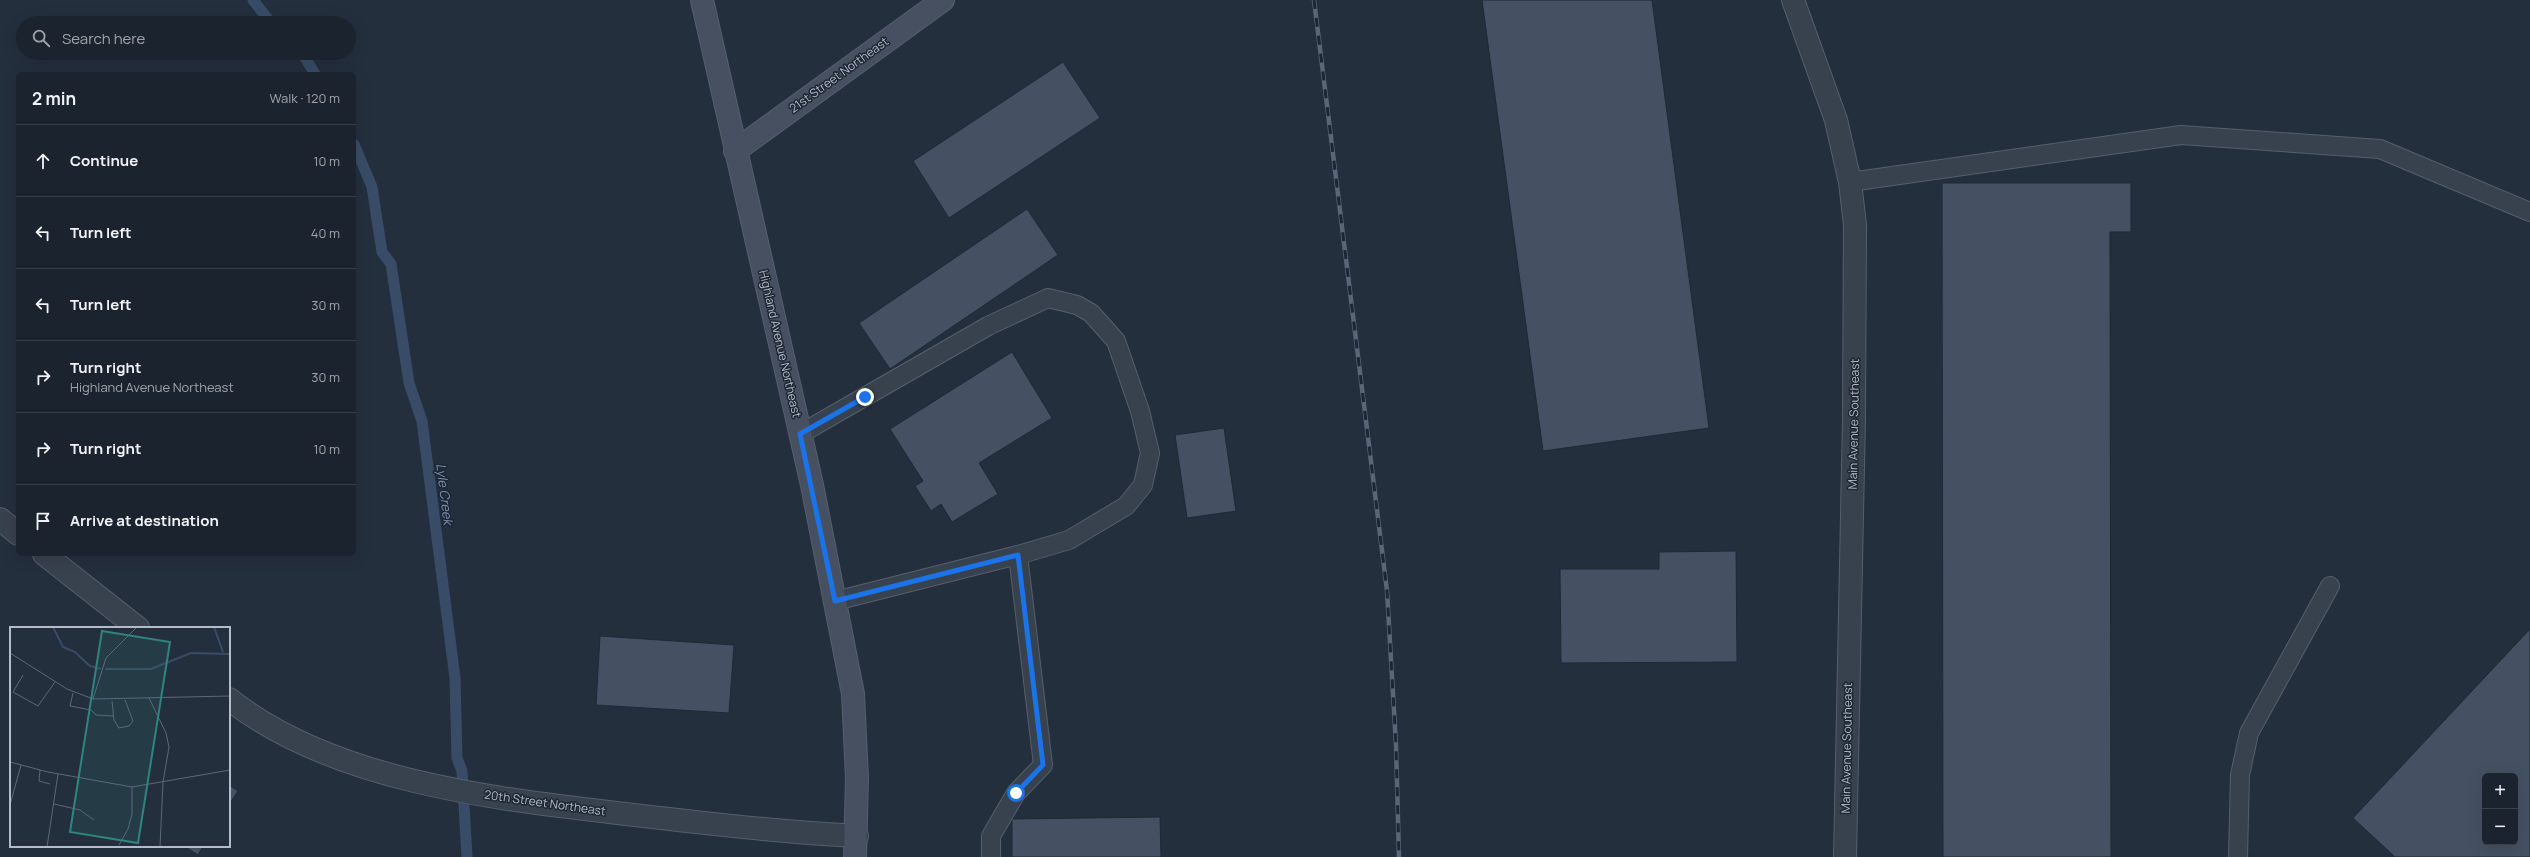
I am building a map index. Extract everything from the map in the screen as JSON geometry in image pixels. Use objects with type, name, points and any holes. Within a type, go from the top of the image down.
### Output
[{"type":"main road","name":"Highland Avenue Northeast","points":[[702,0],[800,434],[853,694],[857,778],[856,847]]},
{"type":"main road","name":"21st Street Northeast","points":[[735,151],[944,0]]},
{"type":"street","name":"Main Avenue Southeast","points":[[1793,0],[1836,120],[1850,182],[1855,225],[1854,418],[1845,857]]},
{"type":"street","points":[[0,519],[16,532]]},
{"type":"street","points":[[47,556],[137,627]]},
{"type":"street","name":"20th Street Northeast","points":[[230,700],[244,711],[284,735],[328,754],[372,769],[504,800],[773,831],[856,847]]},
{"type":"lane","points":[[1850,182],[2181,135],[2380,149],[2530,212]]},
{"type":"lane","points":[[800,434],[988,326],[1048,298],[1077,305],[1091,313],[1116,341],[1140,411],[1150,453],[1143,485],[1126,506],[1069,540],[1018,555],[835,601]]},
{"type":"lane","points":[[991,857],[991,836],[1016,793],[1043,765],[1018,555]]},
{"type":"lane","points":[[2238,857],[2240,775],[2249,733],[2330,586]]},
{"type":"building","points":[[1482,0],[1652,0],[1709,428],[1543,451]]},
{"type":"building","points":[[1063,62],[1100,118],[949,218],[913,161]]},
{"type":"building","points":[[1942,183],[2131,183],[2131,232],[2110,232],[2111,857],[1943,857]]},
{"type":"building","points":[[1027,209],[1058,255],[890,369],[859,323]]},
{"type":"building","points":[[1012,352],[1052,418],[979,463],[998,494],[952,522],[941,504],[931,511],[915,486],[923,481],[890,429]]},
{"type":"building","points":[[1224,428],[1236,511],[1187,518],[1175,435]]},
{"type":"building","points":[[1736,551],[1737,662],[1561,663],[1560,569],[1659,569],[1659,552]]},
{"type":"building","points":[[2530,629],[2530,857],[2395,857],[2353,818]]},
{"type":"building","points":[[600,636],[734,645],[729,713],[596,705]]},
{"type":"building","points":[[230,786],[238,791],[230,803]]},
{"type":"building","points":[[1160,817],[1161,857],[1012,857],[1012,819]]},
{"type":"building","points":[[186,847],[202,847],[198,855]]},
{"type":"waterway","name":"Lyle Creek","points":[[253,0],[266,16]]},
{"type":"waterway","name":"Lyle Creek","points":[[306,60],[314,72]]},
{"type":"waterway","name":"Lyle Creek","points":[[356,149],[372,187],[382,252],[391,264],[409,383],[422,421],[455,678],[457,758],[462,771],[467,857]]},
{"type":"railway","points":[[1314,0],[1387,591],[1396,745],[1399,857]]},
{"type":"route","points":[[865,397],[800,434],[812,484],[835,601],[855,598],[888,588],[1018,555],[1043,765],[1016,793]]}]
